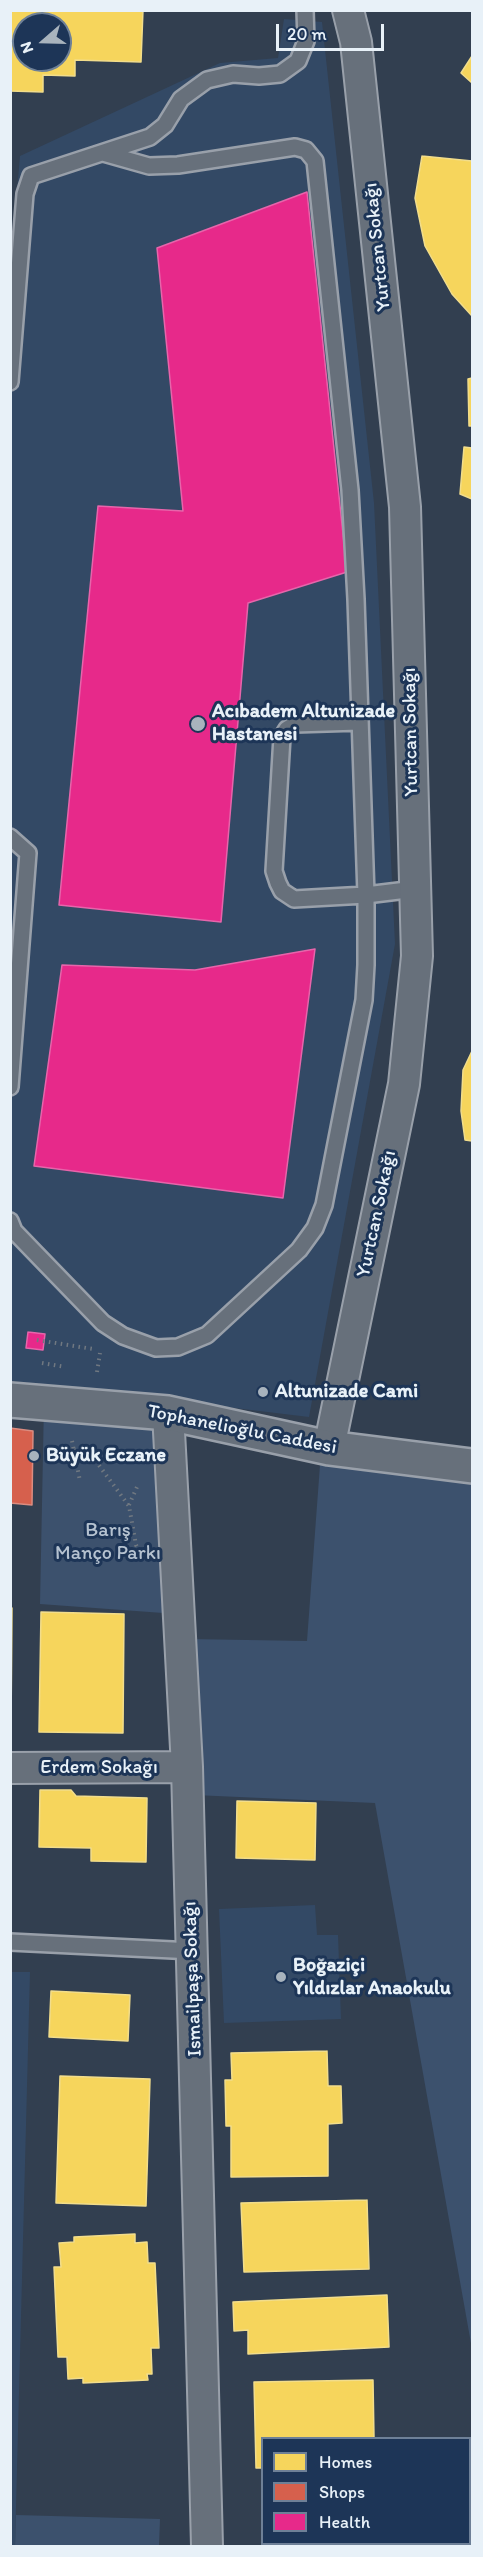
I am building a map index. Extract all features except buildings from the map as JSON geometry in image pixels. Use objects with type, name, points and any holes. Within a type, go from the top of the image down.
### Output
[{"type":"main road","name":"Tophanelioğlu Caddesi","points":[[10,1400],[168,1413],[328,1448],[472,1466]]},
{"type":"street","name":"Yurtcan Sokağı","points":[[328,1448],[404,1084],[417,956],[405,507],[356,42],[348,10]]},
{"type":"street","name":"Ismailpaşa Sokağı","points":[[168,1413],[187,1767],[207,2547]]},
{"type":"street","name":"Erdem Sokağı","points":[[10,1768],[187,1767]]},
{"type":"lane","points":[[10,382],[25,194],[32,176],[150,137],[165,125],[181,99],[207,80],[233,74],[259,76],[280,74],[298,61],[306,41],[305,10]]},
{"type":"lane","points":[[10,1221],[14,1231],[103,1323],[123,1336],[156,1348],[178,1347],[207,1335],[298,1250],[315,1228],[324,1205],[364,1000],[366,895],[350,490],[315,161],[306,150],[296,147],[149,166],[103,153]]},
{"type":"lane","points":[[359,722],[295,724],[287,729],[282,737],[274,871],[282,891],[294,898],[366,895],[415,889]]},
{"type":"lane","points":[[10,837],[28,853],[10,1087]]},
{"type":"lane","points":[[10,1942],[193,1951]]},
{"type":"path","points":[[37,1340],[100,1350],[98,1372],[84,1406]]},
{"type":"path","points":[[74,1450],[95,1460],[129,1506],[136,1545],[141,1555]]},
{"type":"shaded area","name":"Acıbadem Altunizade Hastanesi","points":[[284,19],[322,22],[374,503],[395,944],[309,1417],[11,1381],[10,274],[20,156],[220,63],[278,58]]},
{"type":"shaded area","name":"Boğaziçi Yıldızlar Anaokulu","points":[[315,1905],[317,1935],[338,1935],[341,2019],[224,2023],[219,1909]]},
{"type":"shaded area","points":[[10,1972],[30,1972],[15,2546],[11,2546]]},
{"type":"green space","name":"Barış Manço Parkı","points":[[44,1403],[168,1413],[177,1614],[40,1604]]},
{"type":"green space","points":[[320,1465],[472,1484],[472,2349],[375,1803],[194,1795],[187,1639],[307,1641]]},
{"type":"green space","points":[[16,2515],[160,2519],[159,2546],[15,2546]]},
{"type":"place","name":"Acıbadem Altunizade Hastanesi","points":[[198,724]]},
{"type":"place","name":"Altunizade Cami","points":[[263,1392]]},
{"type":"place","name":"Büyük Eczane","points":[[34,1456]]},
{"type":"place","name":"Boğaziçi Yıldızlar Anaokulu","points":[[281,1977]]}]
